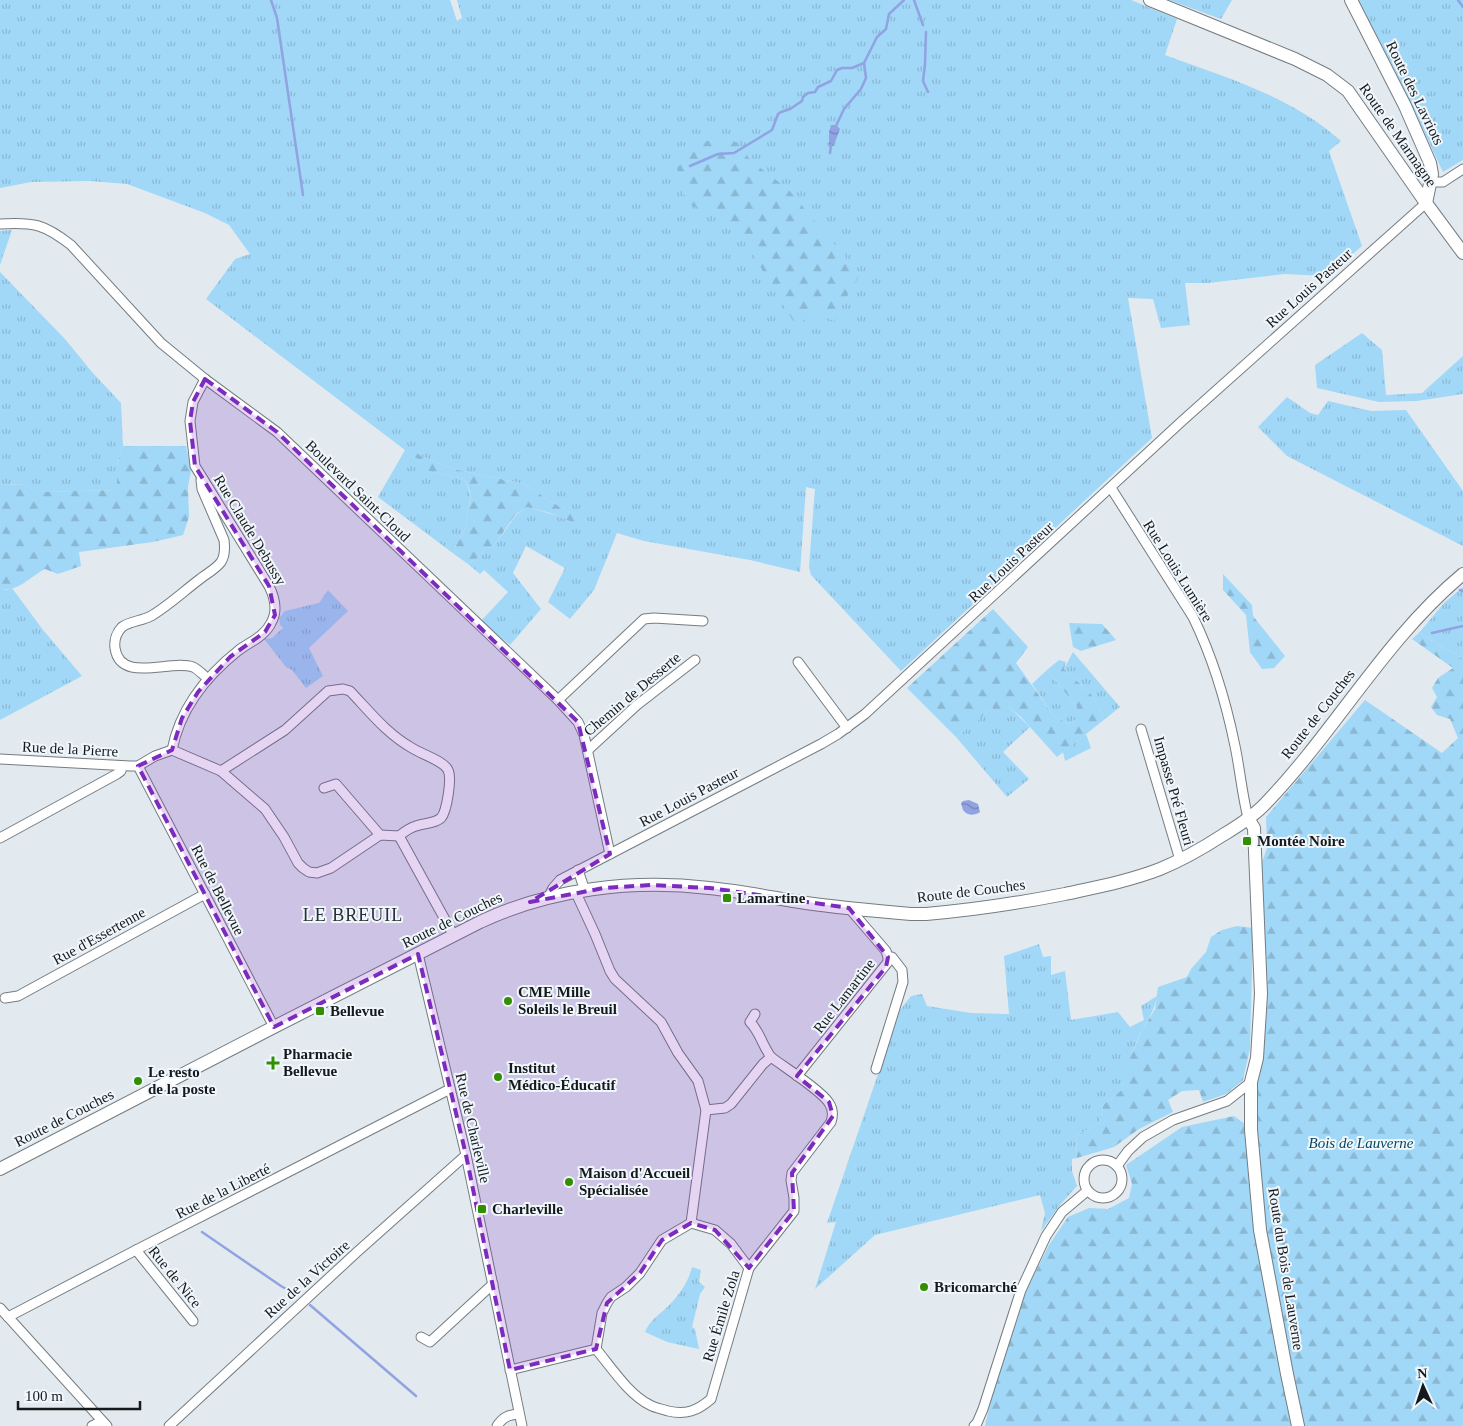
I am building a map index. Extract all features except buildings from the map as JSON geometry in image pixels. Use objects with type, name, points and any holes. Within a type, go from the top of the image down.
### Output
[{"type":"main road","name":"Route de Marmagne","points":[[1150,0],[1295,58],[1327,75],[1353,98],[1426,204],[1463,252]]},
{"type":"main road","name":"Route des Lavriots","points":[[1351,0],[1405,106],[1430,163],[1432,174],[1426,204]]},
{"type":"main road","name":"Route de Couches","points":[[0,1169],[274,1027],[504,911],[548,898],[624,886],[692,886],[849,908],[926,914],[1024,902],[1113,884],[1135,878],[1180,860],[1206,846],[1264,805],[1314,747],[1348,701],[1408,628],[1432,602],[1463,574]]},
{"type":"main road","name":"Route du Bois de Lauverne","points":[[1248,818],[1254,828],[1261,994],[1257,1058],[1251,1082],[1251,1130],[1260,1230],[1286,1374],[1298,1426]]},
{"type":"street","points":[[1431,182],[1444,182],[1463,169]]},
{"type":"street","name":"Rue Louis Pasteur","points":[[548,898],[560,880],[820,744],[847,728],[882,700],[1181,422],[1426,204]]},
{"type":"street","name":"Boulevard Saint-Cloud","points":[[0,224],[39,225],[54,232],[71,245],[161,343],[204,379],[277,432],[558,700],[578,722],[584,735],[610,854]]},
{"type":"street","name":"Rue Claude Debussy","points":[[172,750],[182,718],[189,704],[208,679],[230,657],[265,632],[275,615],[275,603],[270,586],[195,466],[190,421],[193,402],[204,379]]},
{"type":"street","points":[[203,479],[202,489],[224,540],[224,557],[220,564],[151,616],[124,626],[118,632],[115,648],[117,656],[130,667],[193,667],[208,679]]},
{"type":"street","name":"Rue Louis Lumière","points":[[1111,488],[1193,617],[1200,632],[1214,667],[1226,707],[1248,818]]},
{"type":"street","points":[[558,700],[644,619],[703,621]]},
{"type":"street","name":"Chemin de Desserte","points":[[588,750],[638,705],[694,660]]},
{"type":"street","points":[[798,662],[847,728]]},
{"type":"street","points":[[138,766],[155,756],[172,750],[221,771],[265,809],[302,868],[309,872],[317,873],[331,868],[347,855],[380,835],[399,836],[416,826],[434,823],[440,819],[445,813],[450,775],[444,764],[413,749],[396,738],[350,692],[343,689],[328,691],[285,730],[221,771]]},
{"type":"street","name":"Impasse Pré Fleuri","points":[[1141,729],[1180,860]]},
{"type":"street","name":"Rue de la Pierre","points":[[0,759],[138,766]]},
{"type":"street","points":[[0,838],[117,774],[121,771],[122,766]]},
{"type":"street","name":"Rue de Bellevue","points":[[138,766],[274,1027]]},
{"type":"street","points":[[324,788],[336,784],[380,835]]},
{"type":"street","points":[[399,836],[454,936]]},
{"type":"street","points":[[578,870],[581,892],[610,971],[622,987],[652,1013],[664,1027],[678,1053],[698,1081],[706,1110],[691,1223]]},
{"type":"street","points":[[561,895],[569,875]]},
{"type":"street","name":"Rue d'Essertenne","points":[[5,998],[18,996],[205,894]]},
{"type":"street","name":"Rue Lamartine","points":[[797,1076],[886,967],[888,957],[881,944],[849,908]]},
{"type":"street","name":"Rue de Charleville","points":[[418,954],[466,1155],[522,1426]]},
{"type":"street","points":[[876,1069],[903,982],[902,970],[892,957],[888,957]]},
{"type":"street","name":"Rue Émile Zola","points":[[596,1349],[636,1396],[650,1406],[681,1413],[700,1408],[713,1394],[749,1268],[794,1211],[792,1174],[831,1122],[833,1116],[829,1102],[771,1057],[765,1049],[757,1029],[750,1022],[756,1014]]},
{"type":"street","points":[[706,1110],[725,1108],[731,1104],[763,1064],[771,1057]]},
{"type":"street","points":[[1117,1166],[1128,1151],[1143,1137],[1173,1120],[1227,1101],[1251,1082]]},
{"type":"street","name":"Rue de la Liberté","points":[[8,1318],[450,1089]]},
{"type":"street","name":"Rue de la Victoire","points":[[169,1426],[357,1252],[466,1155]]},
{"type":"street","points":[[1102,1160],[1117,1166],[1121,1172],[1122,1179],[1121,1185],[1113,1196],[1100,1198],[1087,1191],[1083,1180],[1084,1174],[1091,1164],[1102,1160]]},
{"type":"street","points":[[974,1426],[983,1408],[1021,1290],[1046,1236],[1062,1212],[1087,1191]]},
{"type":"street","points":[[510,1370],[596,1349],[602,1313],[611,1297],[626,1287],[640,1273],[662,1240],[691,1223],[715,1230],[731,1244],[749,1268]]},
{"type":"street","name":"Rue de Nice","points":[[136,1250],[193,1321]]},
{"type":"street","points":[[421,1337],[430,1342],[494,1284]]},
{"type":"street","points":[[0,1308],[104,1423],[92,1426]]},
{"type":"street","points":[[497,1426],[508,1415],[518,1414]]},
{"type":"highlighted area","points":[[205,379],[277,432],[578,722],[610,854],[530,902],[604,888],[651,885],[710,888],[849,908],[888,957],[886,967],[797,1076],[829,1102],[833,1116],[792,1173],[794,1211],[749,1268],[715,1230],[691,1223],[662,1240],[640,1273],[607,1303],[596,1349],[510,1370],[466,1155],[418,954],[274,1027],[138,766],[172,750],[182,718],[198,692],[230,657],[265,632],[275,615],[269,586],[195,466],[190,421],[193,402]]},
{"type":"green space","points":[[0,0],[450,0],[457,21],[462,18],[457,0],[1131,0],[1177,19],[1165,55],[1235,80],[1280,100],[1322,125],[1341,141],[1329,151],[1362,246],[1327,276],[1284,274],[1208,283],[1185,283],[1190,325],[1161,328],[1153,299],[1128,298],[1152,438],[901,671],[811,575],[809,567],[815,489],[806,487],[800,572],[750,560],[644,541],[617,533],[594,590],[570,619],[548,602],[565,568],[526,546],[513,573],[541,609],[510,645],[481,621],[508,592],[484,570],[480,574],[468,564],[482,555],[485,548],[493,547],[517,514],[527,507],[601,528],[560,507],[524,484],[453,469],[406,450],[432,472],[464,479],[467,485],[470,498],[466,526],[454,554],[378,497],[405,450],[206,299],[235,259],[250,254],[229,225],[205,213],[127,184],[90,181],[31,182],[0,188]]},
{"type":"green space","points":[[1169,0],[1232,0],[1221,19]]},
{"type":"green space","points":[[1358,0],[1463,0],[1463,160],[1443,172],[1394,69]]},
{"type":"green space","points":[[720,136],[738,143],[751,161],[788,189],[860,275],[834,321],[817,314],[795,324],[741,235],[730,225],[689,204],[679,185],[678,167],[687,154],[702,143]]},
{"type":"green space","points":[[12,230],[0,265],[0,231]]},
{"type":"green space","points":[[0,272],[65,339],[121,403],[123,446],[117,465],[117,490],[36,492],[27,485],[0,484]]},
{"type":"green space","points":[[1362,333],[1382,350],[1386,395],[1422,393],[1463,356],[1463,394],[1417,401],[1379,402],[1317,388],[1315,365]]},
{"type":"green space","points":[[1287,397],[1310,413],[1318,415],[1328,401],[1371,411],[1406,410],[1463,491],[1463,546],[1287,456],[1258,427]]},
{"type":"green space","points":[[123,446],[186,446],[191,471],[188,487],[189,517],[183,535],[153,542],[79,552],[81,566],[58,574],[45,569],[12,589],[0,588],[0,484],[27,485],[36,492],[117,490],[117,465]]},
{"type":"green space","points":[[409,448],[421,456],[453,469],[524,484],[560,507],[604,529],[575,523],[547,512],[527,507],[516,514],[493,547],[485,548],[482,555],[468,564],[454,554],[466,526],[470,498],[464,479],[432,472],[419,466],[417,459],[405,450]]},
{"type":"green space","points":[[1223,574],[1252,605],[1253,616],[1285,656],[1274,668],[1262,669],[1250,652],[1246,615],[1223,590]]},
{"type":"green space","points":[[1463,587],[1463,659],[1419,633],[1444,603]]},
{"type":"green space","points":[[0,588],[6,590],[12,588],[43,630],[82,676],[0,720]]},
{"type":"green space","points":[[328,590],[348,611],[309,648],[323,676],[306,688],[292,670],[286,667],[264,639],[272,638],[283,628],[280,625],[279,618],[285,611],[319,603]]},
{"type":"green space","points":[[993,609],[1028,647],[1016,663],[1053,715],[1068,724],[1077,719],[1077,707],[1048,669],[1059,660],[1066,662],[1064,669],[1091,694],[1105,719],[1057,757],[1021,717],[1010,708],[1000,713],[993,708],[956,737],[907,688]]},
{"type":"green space","points":[[1069,623],[1102,624],[1116,640],[1081,651],[1073,647]]},
{"type":"green space","name":"Bois de Lauverne","points":[[1419,633],[1463,659],[1463,1426],[1303,1426],[1265,1227],[1258,1155],[1257,1083],[1262,862],[1267,848],[1266,817],[1365,700],[1442,753],[1458,738],[1450,719],[1437,715],[1431,707],[1437,697],[1432,688],[1438,678],[1453,668],[1412,639]]},
{"type":"green space","points":[[1073,652],[1120,707],[1105,719],[1091,694],[1064,669]]},
{"type":"green space","points":[[1048,669],[1077,707],[1077,719],[1068,724],[1053,715],[1032,684]]},
{"type":"green space","points":[[993,708],[1010,708],[1030,727],[1003,752],[1029,779],[1007,797],[956,737]]},
{"type":"green space","points":[[1086,734],[1091,748],[1065,761],[1063,752]]},
{"type":"green space","points":[[1237,926],[1253,928],[1250,1048],[1243,1080],[1226,1094],[1203,1102],[1199,1090],[1182,1091],[1168,1100],[1173,1112],[1139,1129],[1114,1147],[1077,1158],[1076,1136],[1100,1123],[1103,1105],[1123,1089],[1124,1071],[1142,1030],[1155,1009],[1158,987],[1187,977],[1191,969],[1206,952],[1211,937],[1222,930]]},
{"type":"green space","points":[[1039,944],[1043,957],[1051,956],[1051,975],[1065,971],[1071,1020],[1118,1012],[1130,1027],[1144,1020],[1141,1006],[1157,996],[1132,1053],[1125,1074],[1123,1089],[1103,1105],[1100,1123],[1076,1136],[1077,1158],[1072,1159],[1072,1171],[1077,1186],[1041,1231],[1045,1213],[1040,1195],[875,1235],[815,1289],[836,1222],[827,1223],[900,1010],[911,996],[922,994],[927,1006],[971,1013],[1009,1014],[1004,956]]},
{"type":"green space","points":[[1234,1116],[1245,1124],[1293,1426],[985,1426],[993,1392],[1027,1289],[1049,1245],[1068,1217],[1089,1208],[1108,1209],[1129,1198],[1132,1184],[1126,1165],[1182,1127]]},
{"type":"green space","points":[[692,1267],[701,1270],[699,1282],[705,1287],[700,1294],[692,1327],[695,1329],[699,1349],[667,1342],[645,1332],[651,1322],[678,1296],[688,1279]]},
{"type":"water","points":[[831,125],[836,125],[840,129],[834,145],[831,147],[829,146],[829,132]]},
{"type":"water","points":[[969,800],[978,804],[980,812],[971,815],[963,810],[961,803]]},
{"type":"waterway","points":[[271,0],[277,18],[303,195]]},
{"type":"waterway","points":[[835,128],[844,109],[861,89],[866,78],[864,63],[877,37],[886,29],[889,14],[904,0]]},
{"type":"waterway","points":[[914,0],[923,25]]},
{"type":"waterway","points":[[1458,0],[1463,7]]},
{"type":"waterway","points":[[926,32],[923,81],[928,92]]},
{"type":"waterway","points":[[690,166],[718,154],[734,153],[772,130],[778,114],[790,109],[802,101],[803,97],[808,93],[815,92],[818,87],[831,81],[837,70],[852,68],[864,63]]},
{"type":"waterway","points":[[830,153],[831,145]]},
{"type":"waterway","points":[[1432,633],[1463,626]]},
{"type":"waterway","points":[[202,1232],[297,1295]]},
{"type":"waterway","points":[[310,1305],[416,1396]]},
{"type":"place","name":"Montée Noire","points":[[1247,841]]},
{"type":"place","name":"Lamartine","points":[[727,898]]},
{"type":"place","name":"CME Mille Soleils le Breuil","points":[[508,1001]]},
{"type":"place","name":"Bellevue","points":[[320,1011]]},
{"type":"place","name":"Pharmacie Bellevue","points":[[273,1063]]},
{"type":"place","name":"Institut Médico-Éducatif","points":[[498,1077]]},
{"type":"place","name":"Le resto de la poste","points":[[138,1081]]},
{"type":"place","name":"Maison d'Accueil Spécialisée","points":[[569,1182]]},
{"type":"place","name":"Charleville","points":[[482,1209]]},
{"type":"place","name":"Bricomarché","points":[[924,1287]]},
{"type":"district","name":"LE BREUIL","points":[[353,915]]}]
